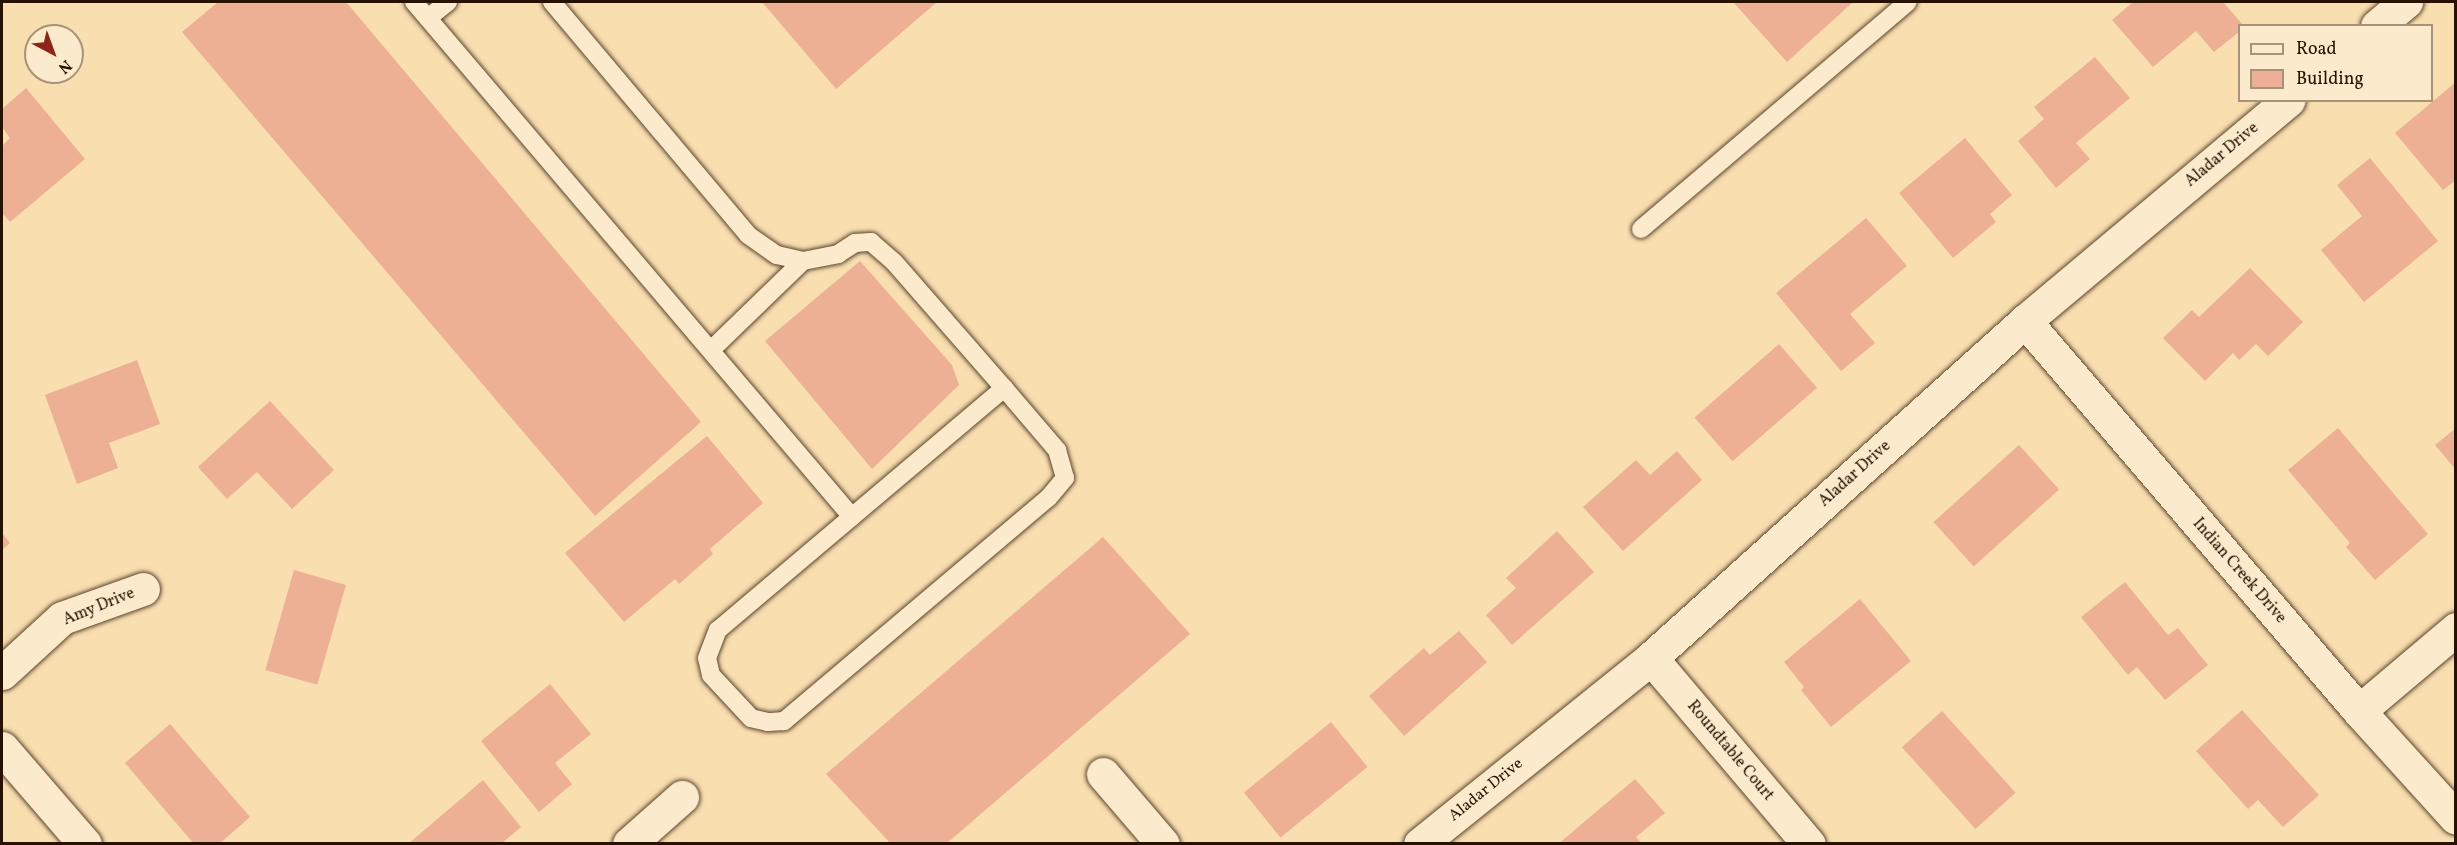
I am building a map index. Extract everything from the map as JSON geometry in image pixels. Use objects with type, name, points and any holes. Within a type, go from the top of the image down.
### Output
[{"type":"street","points":[[2379,24],[2406,2]]},
{"type":"street","name":"Aladar Drive","points":[[1420,843],[1651,658],[2025,321],[2286,102]]},
{"type":"street","name":"Indian Creek Drive","points":[[2025,321],[2359,711],[2456,818]]},
{"type":"street","name":"Amy Drive","points":[[2,673],[62,618],[143,589]]},
{"type":"street","points":[[2359,711],[2456,629]]},
{"type":"street","name":"Roundtable Court","points":[[1651,658],[1809,843]]},
{"type":"street","points":[[2,748],[85,843]]},
{"type":"street","points":[[1103,774],[1162,843]]},
{"type":"street","points":[[629,843],[682,797]]},
{"type":"lane","points":[[414,2],[852,517]]},
{"type":"lane","points":[[428,18],[448,2]]},
{"type":"lane","points":[[552,2],[748,236],[777,255],[803,261],[838,254],[855,243],[871,242],[894,262],[1004,388],[1057,450],[1065,478],[1048,498],[784,721],[768,722],[751,718],[711,675],[707,658],[718,630],[1004,388]]},
{"type":"lane","points":[[1641,229],[1908,2]]},
{"type":"lane","points":[[711,350],[803,261]]},
{"type":"building","points":[[218,2],[346,2],[701,422],[595,516],[182,32]]},
{"type":"building","points":[[762,2],[937,2],[836,89]]},
{"type":"building","points":[[1733,2],[1853,2],[1787,62]]},
{"type":"building","points":[[2133,2],[2223,2],[2242,24],[2238,24],[2238,33],[2214,52],[2196,31],[2153,67],[2112,20]]},
{"type":"building","points":[[2095,57],[2130,98],[2076,143],[2090,159],[2056,188],[2018,141],[2044,119],[2034,107]]},
{"type":"building","points":[[2456,82],[2456,180],[2443,190],[2395,133]]},
{"type":"building","points":[[26,88],[85,159],[10,222],[2,213],[2,146],[10,138],[2,127],[2,109]]},
{"type":"building","points":[[1965,138],[2012,195],[1990,214],[1996,222],[1953,258],[1899,193]]},
{"type":"building","points":[[2370,158],[2438,241],[2364,302],[2321,250],[2362,216],[2337,185]]},
{"type":"building","points":[[1866,218],[1907,266],[1850,314],[1875,343],[1841,371],[1776,293]]},
{"type":"building","points":[[860,261],[952,365],[959,385],[872,469],[765,341]]},
{"type":"building","points":[[2250,268],[2303,322],[2268,356],[2256,344],[2239,360],[2233,353],[2205,381],[2163,338],[2192,310],[2199,317]]},
{"type":"building","points":[[1779,344],[1817,388],[1733,461],[1694,417]]},
{"type":"building","points":[[137,360],[160,424],[109,443],[118,468],[77,484],[45,395]]},
{"type":"building","points":[[270,401],[334,470],[292,509],[257,472],[227,499],[198,467]]},
{"type":"building","points":[[2338,428],[2428,534],[2375,580],[2346,547],[2350,543],[2288,470]]},
{"type":"building","points":[[2456,428],[2456,470],[2435,445]]},
{"type":"building","points":[[707,436],[763,503],[710,549],[713,554],[679,584],[675,579],[624,622],[565,553]]},
{"type":"building","points":[[2019,445],[2059,490],[1974,567],[1934,522]]},
{"type":"building","points":[[1677,451],[1702,480],[1623,551],[1583,507],[1636,460],[1650,475]]},
{"type":"building","points":[[1557,531],[1594,572],[1512,645],[1486,615],[1516,588],[1506,578]]},
{"type":"building","points":[[2,533],[10,543],[2,550]]},
{"type":"building","points":[[1103,537],[1190,634],[946,844],[891,844],[826,774]]},
{"type":"building","points":[[294,570],[346,585],[317,685],[265,670]]},
{"type":"building","points":[[2125,582],[2168,635],[2178,628],[2208,665],[2165,700],[2137,667],[2128,675],[2081,617]]},
{"type":"building","points":[[1860,599],[1911,661],[1831,727],[1801,690],[1804,687],[1784,662]]},
{"type":"building","points":[[1459,631],[1487,662],[1404,736],[1369,696],[1424,648],[1430,655]]},
{"type":"building","points":[[550,684],[591,734],[555,763],[572,784],[539,812],[481,741]]},
{"type":"building","points":[[2242,710],[2319,795],[2283,827],[2258,800],[2248,809],[2196,751]]},
{"type":"building","points":[[1942,711],[2016,793],[1975,829],[1902,747]]},
{"type":"building","points":[[1331,722],[1368,767],[1280,838],[1244,792]]},
{"type":"building","points":[[170,724],[250,817],[219,844],[194,844],[125,763]]},
{"type":"building","points":[[1635,779],[1665,813],[1636,837],[1642,844],[1558,844]]},
{"type":"building","points":[[483,780],[521,827],[501,844],[408,844]]}]
